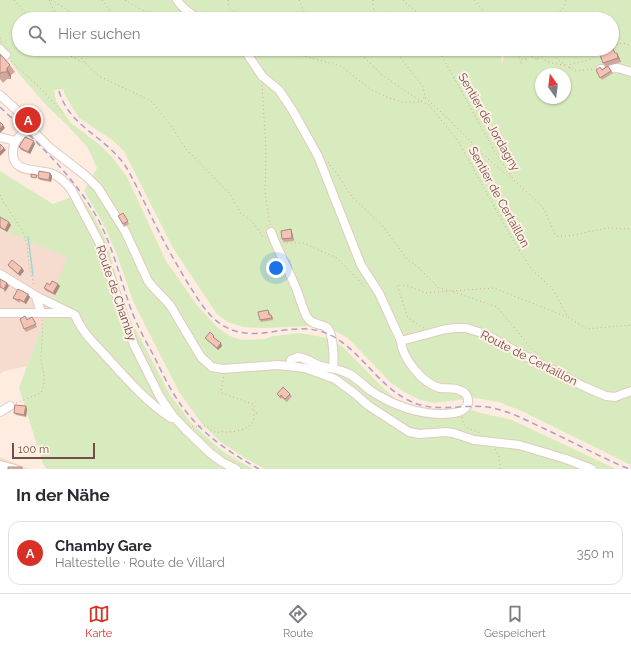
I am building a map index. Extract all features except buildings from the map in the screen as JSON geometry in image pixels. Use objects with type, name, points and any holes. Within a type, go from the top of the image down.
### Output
[{"type":"street","points":[[177,0],[181,6],[190,12]]},
{"type":"street","points":[[249,56],[262,76],[278,90],[293,111],[318,156],[361,265],[379,293],[401,341],[404,353],[412,366],[425,379],[436,386],[459,390],[466,395],[468,402],[466,408],[457,413],[437,414],[409,410],[372,391],[351,375],[298,357],[291,360],[290,366]]},
{"type":"street","points":[[601,69],[618,68],[631,72]]},
{"type":"street","points":[[0,95],[22,115],[30,128],[50,148],[86,176],[98,188],[125,232],[148,281],[170,305],[198,352],[208,364],[216,368],[223,369],[290,366],[306,368],[335,379],[369,406],[409,432],[419,434],[434,432],[453,433],[474,440],[526,447],[566,459],[592,469]]},
{"type":"street","points":[[0,137],[15,141],[30,128]]},
{"type":"street","name":"Route de Chamby","points":[[15,141],[13,155],[16,163],[24,169],[46,172],[55,175],[66,183],[81,208],[99,242],[134,345],[160,397],[178,422],[210,453],[222,462],[236,469]]},
{"type":"street","points":[[273,236],[308,318],[312,322],[327,328],[330,331],[333,350],[332,368]]},
{"type":"street","points":[[0,274],[36,296],[75,315],[87,337],[134,386],[165,414],[178,422]]},
{"type":"street","points":[[36,296],[41,313]]},
{"type":"street","points":[[0,313],[70,313]]},
{"type":"street","name":"Route de Certaillon","points":[[401,341],[456,328],[476,331],[485,334],[585,387],[606,396],[615,397],[631,391]]},
{"type":"street","points":[[0,412],[10,406]]},
{"type":"street","points":[[0,465],[11,468]]},
{"type":"path","points":[[14,0],[25,12]]},
{"type":"path","points":[[50,0],[55,12]]},
{"type":"path","points":[[50,0],[71,12]]},
{"type":"path","points":[[102,0],[111,12]]},
{"type":"path","points":[[125,0],[147,12]]},
{"type":"path","points":[[228,0],[229,7],[233,12]]},
{"type":"path","points":[[299,0],[304,12]]},
{"type":"path","points":[[373,0],[375,12]]},
{"type":"path","points":[[403,0],[417,12]]},
{"type":"path","points":[[474,0],[484,12]]},
{"type":"path","points":[[560,12],[564,8],[566,0]]},
{"type":"path","points":[[0,38],[3,52],[63,112]]},
{"type":"path","points":[[619,44],[623,43],[631,46]]},
{"type":"path","points":[[71,56],[86,64]]},
{"type":"path","points":[[80,56],[99,76],[151,101],[170,124],[186,149],[230,194],[242,215],[247,217],[254,224],[262,236],[265,238],[273,236],[286,243],[303,243],[337,258],[365,287],[379,293]]},
{"type":"path","points":[[304,56],[341,66],[370,90],[389,98],[402,102],[422,102],[425,98],[423,87],[399,56]]},
{"type":"path","name":"Sentier de Certaillon","points":[[363,56],[382,75],[422,102],[429,105],[458,141],[523,257],[532,270],[552,288],[568,317],[587,329],[631,326]]},
{"type":"path","name":"Sentier de Jordagny","points":[[442,56],[496,154],[514,180],[543,207],[556,236],[569,236],[607,228],[631,229]]},
{"type":"path","points":[[519,56],[521,64],[522,59],[527,60],[524,56]]},
{"type":"path","points":[[530,56],[538,60],[538,56]]},
{"type":"path","points":[[540,56],[543,60],[565,65]]},
{"type":"path","points":[[554,56],[570,68]]},
{"type":"path","points":[[570,68],[569,66],[571,64],[589,60],[595,56]]},
{"type":"path","points":[[571,69],[577,72],[601,69]]},
{"type":"path","points":[[262,76],[266,151],[265,192],[268,207],[268,221],[273,236]]},
{"type":"path","points":[[425,98],[489,160],[514,180]]},
{"type":"path","points":[[318,156],[326,159],[352,197],[381,224],[407,260],[439,288],[497,307],[532,349],[543,358]]},
{"type":"path","points":[[0,195],[25,237],[36,296]]},
{"type":"path","points":[[435,332],[425,329],[408,318],[397,285],[408,286],[426,293],[494,288],[568,317]]},
{"type":"path","points":[[10,406],[41,393],[45,384],[41,356],[43,345],[41,313]]},
{"type":"path","points":[[189,424],[197,428],[205,426],[215,432],[237,431],[247,428],[252,424],[254,414],[257,413],[256,411],[252,411],[255,405],[222,393],[224,373]]},
{"type":"path","points":[[461,411],[462,419],[466,428],[482,434]]},
{"type":"path","points":[[488,442],[489,445],[493,446],[499,456],[500,469]]},
{"type":"shaded area","points":[[0,229],[68,257],[27,366],[4,371],[0,374]]},
{"type":"shaded area","points":[[0,457],[29,469],[0,469]]},
{"type":"green space","points":[[0,0],[631,0],[631,465],[524,412],[499,402],[476,398],[434,403],[421,400],[406,393],[390,382],[348,338],[337,332],[313,326],[262,328],[243,327],[228,322],[217,314],[173,248],[124,151],[111,139],[79,118],[66,97],[63,89],[54,90],[56,101],[70,122],[101,146],[113,158],[127,177],[166,261],[197,305],[218,328],[230,336],[241,340],[265,339],[273,336],[301,333],[327,338],[343,347],[380,385],[404,406],[414,410],[471,410],[512,420],[616,469],[265,469],[245,458],[221,442],[203,425],[179,392],[133,301],[106,229],[84,191],[97,168],[88,148],[47,106],[20,75],[0,45]]},
{"type":"green space","points":[[0,171],[53,204],[79,194],[92,213],[105,238],[127,313],[169,393],[191,423],[205,436],[225,453],[253,469],[47,469],[43,464],[19,388],[67,257],[0,229]]},
{"type":"waterway","points":[[28,237],[33,275]]},
{"type":"railway","points":[[59,91],[64,104],[71,114],[109,147],[126,167],[179,269],[209,314],[226,327],[239,332],[252,334],[292,329],[320,331],[333,336],[344,344],[355,353],[386,385],[410,401],[431,407],[442,408],[475,406],[497,409],[521,418],[629,469]]},
{"type":"railway","points":[[0,107],[54,160],[78,189],[99,221],[109,243],[132,312],[166,381],[183,408],[202,429],[223,447],[259,469]]},
{"type":"place","name":"Chamby Gare","points":[[28,120]]}]
